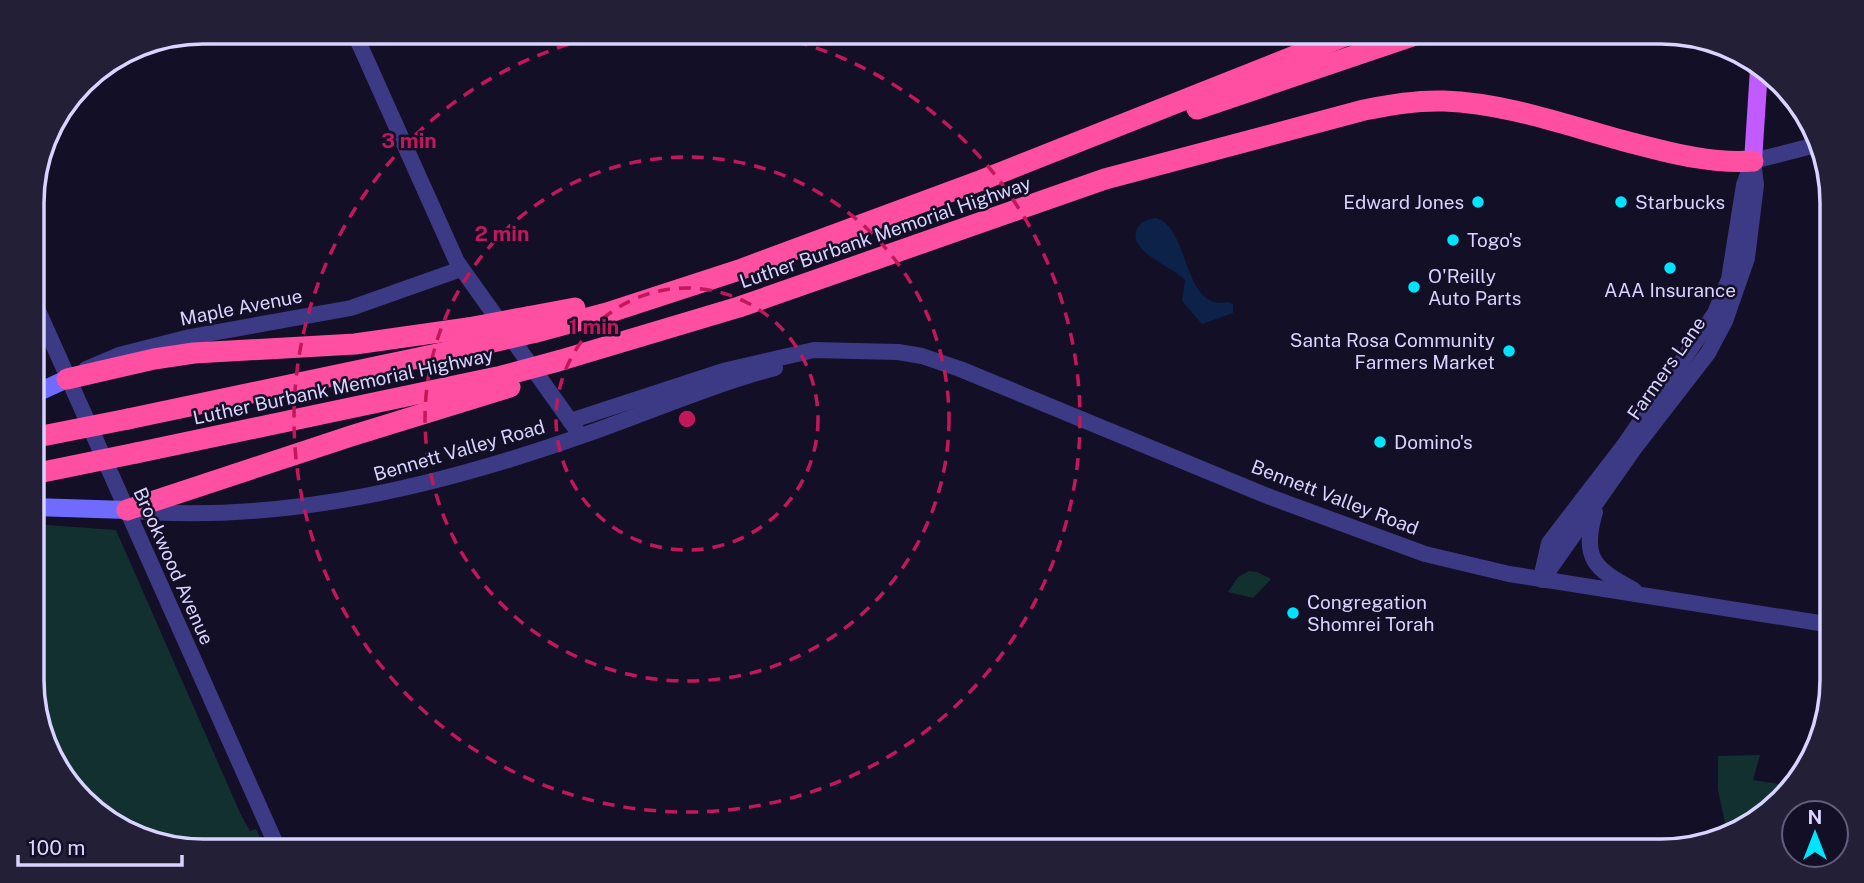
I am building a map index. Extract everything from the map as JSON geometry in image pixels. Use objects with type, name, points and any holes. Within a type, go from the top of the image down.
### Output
[{"type":"highway","points":[[982,180],[1325,44]]},
{"type":"highway","points":[[982,180],[1387,44]]},
{"type":"highway","name":"Luther Burbank Memorial Highway","points":[[44,472],[506,381],[561,366],[674,328],[1123,173],[1396,104],[1444,101],[1486,105],[1683,155],[1723,161],[1753,161]]},
{"type":"highway","name":"Luther Burbank Memorial Highway","points":[[44,436],[480,345],[531,324],[607,313],[726,275],[982,180]]},
{"type":"highway","points":[[67,379],[154,359],[203,352],[355,344],[468,328],[531,324]]},
{"type":"highway","points":[[127,510],[506,381]]},
{"type":"main road","name":"Farmers Lane","points":[[1753,161],[1758,77]]},
{"type":"main road","name":"Maple Avenue","points":[[44,390],[67,379]]},
{"type":"main road","name":"Bennett Valley Road","points":[[44,507],[127,510]]},
{"type":"street","points":[[359,44],[453,255],[582,436]]},
{"type":"street","points":[[1542,580],[1549,543],[1625,444],[1715,313],[1729,279],[1744,185],[1753,161],[1810,147]]},
{"type":"street","name":"Farmers Lane","points":[[1542,580],[1636,446],[1708,353],[1725,321],[1747,258],[1756,185],[1753,161]]},
{"type":"street","name":"Maple Avenue","points":[[67,379],[103,360],[133,350],[351,307],[461,269]]},
{"type":"street","name":"Brookwood Avenue","points":[[44,325],[273,839]]},
{"type":"street","name":"Bennett Valley Road","points":[[570,421],[740,366],[814,350],[898,352],[948,364],[1270,497],[1404,547],[1468,565],[1542,580],[1820,623]]},
{"type":"street","name":"Bennett Valley Road","points":[[127,510],[198,514],[345,500],[438,481],[582,436],[764,371],[841,350]]},
{"type":"street","points":[[1598,501],[1589,531],[1592,555],[1604,573],[1645,596]]},
{"type":"green space","points":[[44,525],[116,530],[241,815],[250,831],[256,829],[261,839],[182,838],[142,827],[123,818],[90,793],[65,760],[49,721],[45,701]]},
{"type":"green space","points":[[1249,571],[1271,579],[1253,598],[1228,592],[1238,577]]},
{"type":"green space","points":[[1760,755],[1753,780],[1781,784],[1750,812],[1726,826],[1718,790],[1718,756]]},
{"type":"water","points":[[1156,218],[1167,225],[1176,237],[1194,282],[1202,294],[1213,302],[1233,304],[1233,313],[1202,324],[1182,301],[1185,280],[1138,245],[1137,229],[1141,224]]},
{"type":"place","name":"Edward Jones","points":[[1478,202]]},
{"type":"place","name":"Starbucks","points":[[1621,202]]},
{"type":"place","name":"Togo's","points":[[1453,240]]},
{"type":"place","name":"AAA Insurance","points":[[1670,268]]},
{"type":"place","name":"O'Reilly Auto Parts","points":[[1414,287]]},
{"type":"place","name":"Santa Rosa Community Farmers Market","points":[[1509,351]]},
{"type":"place","name":"Domino's","points":[[1380,442]]},
{"type":"place","name":"Congregation Shomrei Torah","points":[[1293,613]]}]
